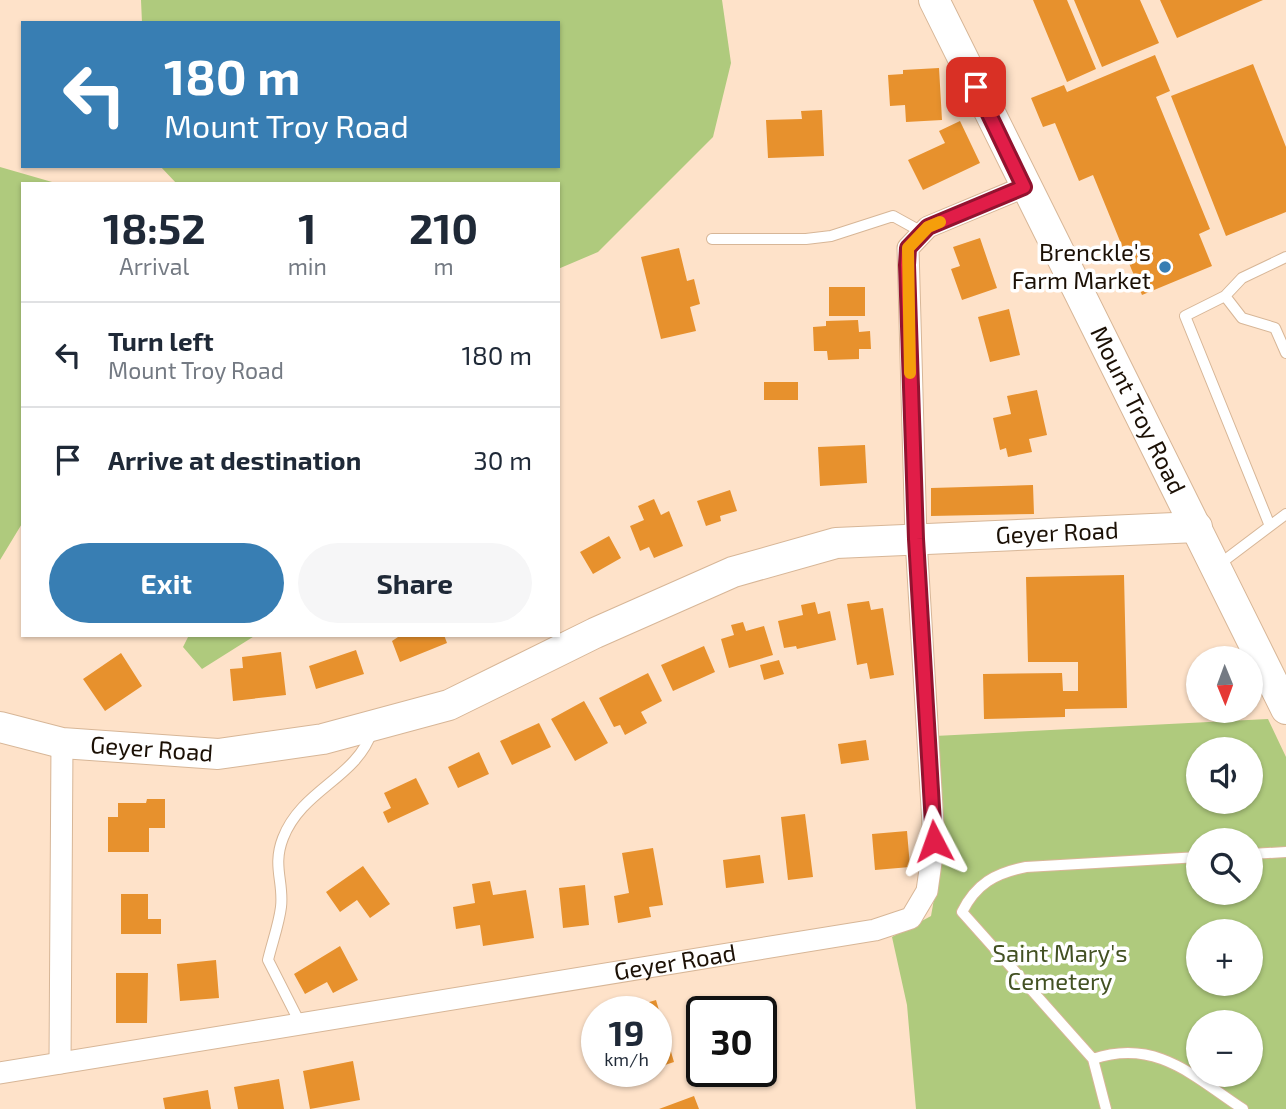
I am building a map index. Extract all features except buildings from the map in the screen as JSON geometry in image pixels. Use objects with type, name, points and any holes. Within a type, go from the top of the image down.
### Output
[{"type":"street","name":"Mount Troy Road","points":[[934,0],[1024,187],[1217,566],[1286,709]]},
{"type":"street","points":[[922,232],[1024,187]]},
{"type":"street","name":"Geyer Road","points":[[0,1073],[875,930],[911,918],[927,891],[934,841],[916,539],[907,265],[908,248],[922,232]]},
{"type":"street","name":"Geyer Road","points":[[0,727],[62,743],[218,754],[323,739],[449,705],[595,633],[733,572],[836,543],[1197,527]]},
{"type":"street","name":"Geyer Road","points":[[60,1063],[62,743]]},
{"type":"lane","points":[[712,239],[806,239],[831,236],[892,216],[904,220],[922,232]]},
{"type":"lane","points":[[1270,526],[1185,316],[1226,296],[1242,278],[1286,257]]},
{"type":"lane","points":[[1226,296],[1242,318],[1275,328],[1286,353]]},
{"type":"lane","points":[[1217,566],[1286,514]]},
{"type":"lane","points":[[301,1025],[268,960],[282,906],[276,869],[283,838],[301,806],[350,767],[368,745],[374,725]]},
{"type":"lane","points":[[1263,853],[1286,852]]},
{"type":"lane","points":[[1106,1109],[1093,1059],[962,912],[972,893],[1004,871],[1026,867],[1186,858]]},
{"type":"lane","points":[[1093,1059],[1117,1051],[1168,1059],[1243,1109]]},
{"type":"green space","points":[[141,0],[722,0],[731,63],[713,137],[598,252],[560,268],[560,182],[175,182],[162,168],[560,168],[560,21],[142,21]]},
{"type":"green space","points":[[0,167],[52,182],[21,182],[21,525],[0,560]]},
{"type":"green space","points":[[188,637],[253,637],[202,669],[183,647]]},
{"type":"green space","name":"Saint Mary's Cemetery","points":[[1264,719],[1268,719],[1286,757],[1286,1109],[916,1109],[907,1005],[892,937],[931,916],[940,865],[935,736],[1190,723],[1264,723]]},
{"type":"slow traffic","points":[[910,373],[908,248],[928,227],[940,222]]},
{"type":"place","name":"Brenckle's Farm Market","points":[[1165,267]]},
{"type":"route","points":[[934,841],[916,539],[907,265],[908,248],[928,227],[1024,187],[976,87]]}]
